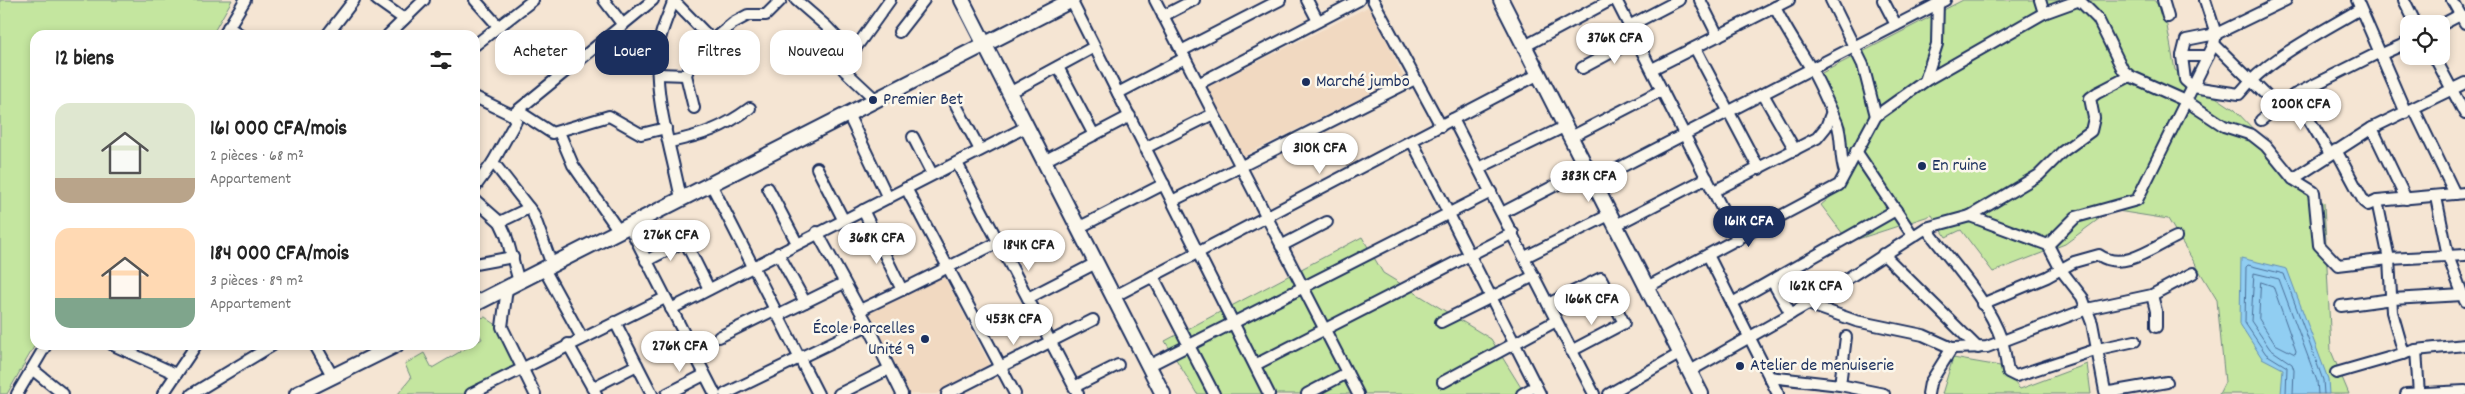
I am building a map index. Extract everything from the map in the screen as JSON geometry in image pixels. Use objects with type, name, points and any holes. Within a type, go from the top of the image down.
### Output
[{"type":"street","points":[[227,30],[245,0]]},
{"type":"street","points":[[331,30],[354,0]]},
{"type":"street","points":[[377,0],[404,20]]},
{"type":"street","points":[[393,30],[424,0]]},
{"type":"street","points":[[475,0],[499,27]]},
{"type":"street","points":[[604,0],[623,25]]},
{"type":"street","points":[[515,113],[652,0]]},
{"type":"street","points":[[664,30],[674,0],[702,30]]},
{"type":"street","points":[[725,30],[748,15],[766,15],[781,0]]},
{"type":"street","points":[[796,0],[830,30]]},
{"type":"street","points":[[862,39],[890,0]]},
{"type":"street","points":[[899,32],[924,0]]},
{"type":"street","points":[[962,0],[1163,394]]},
{"type":"street","points":[[480,302],[1071,0],[1269,394]]},
{"type":"street","points":[[1155,0],[1358,394]]},
{"type":"street","points":[[1163,16],[1194,0]]},
{"type":"street","points":[[1118,93],[1280,0]]},
{"type":"street","points":[[1307,0],[1318,21]]},
{"type":"street","points":[[1198,84],[1359,0]]},
{"type":"street","points":[[1373,0],[1441,126]]},
{"type":"street","points":[[1501,0],[1701,394]]},
{"type":"street","points":[[1525,46],[1611,0]]},
{"type":"street","points":[[1616,0],[1738,240]]},
{"type":"street","points":[[1629,26],[1679,0]]},
{"type":"street","points":[[1700,0],[1718,36]]},
{"type":"street","points":[[1652,70],[1789,0]]},
{"type":"street","points":[[1831,0],[1863,65],[1876,116]]},
{"type":"street","points":[[1883,0],[1896,25]]},
{"type":"street","points":[[2040,0],[2044,14]]},
{"type":"street","points":[[1647,287],[1839,185],[1856,150],[1876,116],[1925,81],[2044,14],[2080,0],[2098,19],[2123,70],[2130,76],[2186,101],[2224,126],[2252,135],[2266,146],[2293,178],[2314,192],[2319,245],[2338,265],[2389,259],[2465,255]]},
{"type":"street","points":[[2163,0],[2168,17]]},
{"type":"street","points":[[2205,0],[2215,39],[2278,107]]},
{"type":"street","points":[[2286,0],[2269,4],[2215,39],[2186,40],[2182,56],[2185,80],[2193,88],[2239,94],[2252,79],[2359,5],[2410,111],[2460,194],[2377,201],[2369,205],[2364,202],[2294,95]]},
{"type":"street","points":[[2404,0],[2412,15]]},
{"type":"street","points":[[2450,22],[2463,17],[2452,0]]},
{"type":"street","points":[[1594,181],[1941,1]]},
{"type":"street","points":[[1925,81],[1937,44],[1941,1]]},
{"type":"street","points":[[480,41],[528,2]]},
{"type":"street","points":[[1775,7],[1786,32],[1812,69],[1839,130],[1841,162],[1845,172]]},
{"type":"street","points":[[1582,68],[1636,39]]},
{"type":"street","points":[[2048,245],[2076,218],[2137,200],[2193,88],[2215,39]]},
{"type":"street","points":[[2261,120],[2294,95],[2400,46]]},
{"type":"street","points":[[1009,93],[1094,47]]},
{"type":"street","points":[[1695,48],[1759,169]]},
{"type":"street","points":[[2182,56],[2208,56]]},
{"type":"street","points":[[2439,65],[2465,114]]},
{"type":"street","points":[[1058,67],[1094,135]]},
{"type":"street","points":[[1113,297],[1539,74]]},
{"type":"street","points":[[658,75],[666,128],[681,199]]},
{"type":"street","points":[[686,75],[694,108]]},
{"type":"street","points":[[849,75],[876,100]]},
{"type":"street","points":[[1690,370],[1808,304],[1926,228],[1970,216],[2038,174],[2062,152],[2091,131],[2094,118],[2090,98],[2130,76]]},
{"type":"street","points":[[1172,201],[1415,78]]},
{"type":"street","points":[[2293,178],[2372,128],[2465,83]]},
{"type":"street","points":[[1479,168],[1662,90]]},
{"type":"street","points":[[1763,94],[1795,150]]},
{"type":"street","points":[[480,99],[515,113],[550,133],[610,116],[641,134],[666,128]]},
{"type":"street","points":[[956,105],[980,150]]},
{"type":"street","points":[[670,142],[702,135],[718,129],[750,108]]},
{"type":"street","points":[[480,180],[493,162],[516,122],[515,113]]},
{"type":"street","points":[[848,114],[888,198]]},
{"type":"street","points":[[1145,148],[1213,114]]},
{"type":"street","points":[[1714,192],[1795,150],[1823,132],[1831,114]]},
{"type":"street","points":[[1044,160],[1130,116]]},
{"type":"street","points":[[1454,119],[1594,394]]},
{"type":"street","points":[[671,310],[842,219],[888,198],[1026,126]]},
{"type":"street","points":[[2372,128],[2406,199]]},
{"type":"street","points":[[559,132],[573,165],[624,228],[646,261],[714,394]]},
{"type":"street","points":[[913,137],[932,174]]},
{"type":"street","points":[[1412,141],[1538,390],[1522,394]]},
{"type":"street","points":[[1856,150],[1913,236]]},
{"type":"street","points":[[493,162],[529,208],[548,267],[582,338]]},
{"type":"street","points":[[956,163],[1076,391],[1118,365]]},
{"type":"street","points":[[817,168],[842,219]]},
{"type":"street","points":[[1525,256],[1613,220],[1707,178]]},
{"type":"street","points":[[711,184],[818,394]]},
{"type":"street","points":[[1078,228],[1164,184]]},
{"type":"street","points":[[1502,213],[1558,184]]},
{"type":"street","points":[[768,188],[797,243]]},
{"type":"street","points":[[906,188],[1015,394]]},
{"type":"street","points":[[1148,366],[1491,192]]},
{"type":"street","points":[[2341,306],[2392,299],[2464,298],[2448,256],[2436,197]]},
{"type":"street","points":[[2377,201],[2389,259],[2396,330],[2404,354]]},
{"type":"street","points":[[480,204],[500,222],[513,257],[513,285],[502,327],[520,367],[535,394]]},
{"type":"street","points":[[500,222],[529,208]]},
{"type":"street","points":[[863,210],[902,290]]},
{"type":"street","points":[[1732,303],[1896,210]]},
{"type":"street","points":[[1970,216],[2048,245],[2061,270],[2082,297],[2087,309],[2098,349],[2104,386],[2108,392],[2167,382]]},
{"type":"street","points":[[1281,246],[1326,222]]},
{"type":"street","points":[[1926,228],[1972,286],[2002,341],[2008,372],[2016,376],[2098,349],[2136,341]]},
{"type":"street","points":[[818,232],[868,325],[902,394]]},
{"type":"street","points":[[1255,365],[1513,233]]},
{"type":"street","points":[[1982,304],[2061,270],[2074,262],[2099,255],[2104,259],[2123,261],[2176,237]]},
{"type":"street","points":[[646,261],[685,242],[709,290]]},
{"type":"street","points":[[860,310],[999,242]]},
{"type":"street","points":[[778,253],[805,302]]},
{"type":"street","points":[[1883,254],[1978,348]]},
{"type":"street","points":[[1708,255],[1778,394]]},
{"type":"street","points":[[480,263],[513,257]]},
{"type":"street","points":[[1028,298],[1096,263]]},
{"type":"street","points":[[1808,304],[1856,321],[1922,335],[1952,348],[1978,348],[2087,309],[2152,295],[2193,273]]},
{"type":"street","points":[[1153,276],[1214,394]]},
{"type":"street","points":[[1441,322],[1534,276]]},
{"type":"street","points":[[1548,304],[1601,278],[1624,323],[1572,351]]},
{"type":"street","points":[[1772,281],[1791,314]]},
{"type":"street","points":[[719,337],[805,302],[844,283]]},
{"type":"street","points":[[2152,295],[2156,311],[2156,326]]},
{"type":"street","points":[[476,393],[520,367],[664,298]]},
{"type":"street","points":[[953,393],[1093,320]]},
{"type":"street","points":[[1443,382],[1556,321]]},
{"type":"street","points":[[615,322],[652,394]]},
{"type":"street","points":[[725,394],[868,325]]},
{"type":"street","points":[[1840,385],[1846,336]]},
{"type":"street","points":[[568,344],[594,391],[637,365]]},
{"type":"street","points":[[2336,373],[2416,350],[2465,345]]},
{"type":"street","points":[[1928,394],[1930,383],[1952,348]]},
{"type":"street","points":[[17,394],[43,350]]},
{"type":"street","points":[[124,350],[176,374]]},
{"type":"street","points":[[162,394],[193,350]]},
{"type":"street","points":[[192,394],[265,350]]},
{"type":"street","points":[[318,350],[333,377]]},
{"type":"street","points":[[297,394],[386,350]]},
{"type":"street","points":[[2416,350],[2419,393]]},
{"type":"street","points":[[1608,394],[1681,353]]},
{"type":"street","points":[[32,369],[63,394]]},
{"type":"street","points":[[838,394],[889,369]]},
{"type":"street","points":[[1307,394],[1347,373]]},
{"type":"street","points":[[666,394],[704,375]]},
{"type":"street","points":[[1769,377],[1840,385],[1884,394]]},
{"type":"street","points":[[2406,394],[2465,391]]},
{"type":"shaded area","name":"Marché jumbo","points":[[1370,6],[1404,77],[1241,157],[1207,87]]},
{"type":"shaded area","name":"École Parcelles Unité 9","points":[[941,270],[990,365],[936,394],[903,394],[860,312]]},
{"type":"green space","points":[[0,0],[232,0],[215,30],[30,30],[30,350],[32,350],[7,394],[0,394]]},
{"type":"green space","points":[[1963,0],[2154,0],[2165,15],[2175,70],[2235,110],[2324,203],[2331,351],[2349,394],[2219,394],[2225,382],[2217,300],[2168,219],[2111,210],[2065,244],[1993,272],[1961,230],[1946,237],[1932,215],[1849,242],[1821,205],[1846,184],[1845,126],[1814,77]]},
{"type":"green space","points":[[1362,237],[1383,273],[1491,339],[1525,394],[1197,394],[1165,341]]},
{"type":"green space","points":[[485,317],[498,326],[520,374],[481,394],[398,394],[411,378],[405,364],[424,353],[432,368],[463,350],[480,350],[480,340],[482,339],[480,335],[480,318]]},
{"type":"green space","points":[[1953,358],[2000,366],[2020,389],[2087,364],[2091,394],[1942,394]]},
{"type":"water","points":[[2241,258],[2287,269],[2328,379],[2329,394],[2281,394],[2283,369],[2262,358],[2240,324]]},
{"type":"place","name":"Marché jumbo","points":[[1306,82]]},
{"type":"place","name":"Premier Bet","points":[[873,100]]},
{"type":"place","name":"En ruine","points":[[1922,166]]},
{"type":"place","name":"École Parcelles Unité 9","points":[[925,339]]},
{"type":"place","name":"Atelier de menuiserie","points":[[1740,366]]}]
